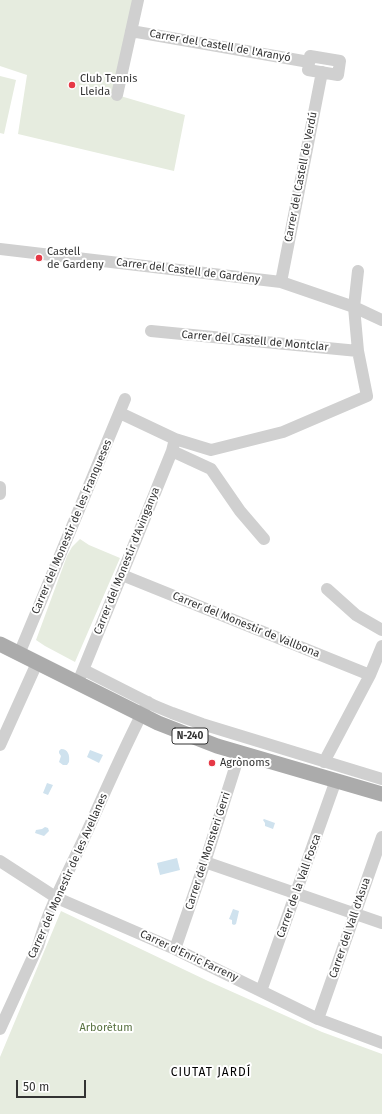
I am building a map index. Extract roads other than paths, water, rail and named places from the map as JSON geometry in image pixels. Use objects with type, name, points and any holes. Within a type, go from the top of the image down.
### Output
[{"type":"main road","name":"N-240","points":[[0,644],[141,715],[191,736],[382,794]]},
{"type":"street","points":[[117,95],[138,0]]},
{"type":"street","name":"Carrer del Castell de l'Aranyó","points":[[131,31],[309,62],[310,56],[340,61],[338,75],[322,72]]},
{"type":"street","points":[[309,62],[308,70],[322,72]]},
{"type":"street","name":"Carrer del Castell de Verdú","points":[[281,282],[322,72]]},
{"type":"street","name":"Carrer del Castell de Gardeny","points":[[0,249],[281,282],[354,307],[382,320]]},
{"type":"street","points":[[120,413],[175,439],[211,450],[282,432],[367,396],[358,351],[354,307],[358,271]]},
{"type":"street","name":"Carrer del Castell de Montclar","points":[[151,331],[358,351]]},
{"type":"street","name":"Carrer del Monestir de les Franqueses","points":[[19,654],[125,399]]},
{"type":"street","name":"Carrer del Monestir d'Avinganya","points":[[77,683],[84,670],[172,451],[175,439]]},
{"type":"street","points":[[172,451],[211,468],[240,511],[264,539]]},
{"type":"street","points":[[0,487],[0,494]]},
{"type":"street","name":"Carrer del Monestir de Vallbona","points":[[122,574],[370,675]]},
{"type":"street","points":[[327,589],[356,615],[382,630]]},
{"type":"street","points":[[324,762],[370,675],[382,646]]},
{"type":"street","points":[[0,745],[38,663]]},
{"type":"street","points":[[84,670],[172,713],[202,724],[382,779]]},
{"type":"street","name":"Carrer del Monestir de les Avellanes","points":[[0,1029],[38,946],[41,934],[57,898],[148,702]]},
{"type":"street","points":[[285,750],[310,773]]},
{"type":"street","name":"Carrer del Monsteri Gerri","points":[[175,949],[205,862],[240,752]]},
{"type":"street","name":"Carrer de la Vall Fosca","points":[[261,991],[336,780]]},
{"type":"street","name":"Carrer del Vall d'Asua","points":[[318,1019],[382,838]]},
{"type":"street","name":"Carrer d'Enric Farreny","points":[[0,861],[57,898],[175,949],[318,1019],[382,1043]]},
{"type":"street","points":[[205,862],[382,923]]},
{"type":"water","points":[[61,749],[67,751],[69,755],[69,762],[67,765],[63,765],[59,762],[61,756],[59,751]]},
{"type":"water","points":[[90,750],[103,755],[99,763],[87,757]]},
{"type":"water","points":[[47,783],[53,785],[48,795],[43,793]]},
{"type":"water","points":[[264,819],[275,823],[273,829],[265,826]]},
{"type":"water","points":[[45,827],[48,828],[49,831],[44,836],[35,833],[36,830]]},
{"type":"water","points":[[177,858],[180,870],[160,875],[157,863]]},
{"type":"water","points":[[233,909],[239,911],[236,924],[234,925],[232,924],[232,920],[229,919]]},
{"type":"place","name":"Club Tennis Lleida","points":[[72,85]]},
{"type":"place","name":"Castell de Gardeny","points":[[39,258]]},
{"type":"place","name":"Agrònoms","points":[[212,763]]},
{"type":"district","name":"CIUTAT JARDÍ","points":[[211,1073]]},
{"type":"park label","name":"Arborètum","points":[[106,1028]]}]
